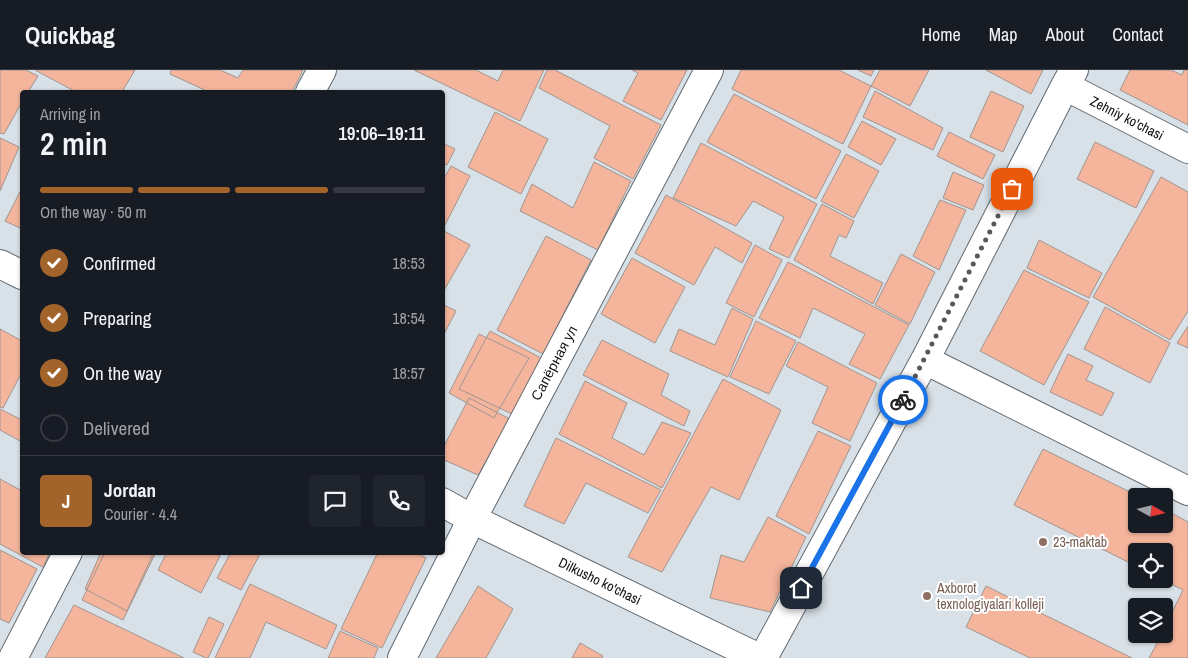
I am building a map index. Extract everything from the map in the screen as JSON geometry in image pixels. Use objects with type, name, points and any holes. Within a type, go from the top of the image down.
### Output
[{"type":"street","points":[[311,90],[322,70]]},
{"type":"street","name":"Сапёрная ул","points":[[402,658],[472,519],[709,70]]},
{"type":"street","points":[[763,658],[925,360],[1070,78]]},
{"type":"street","name":"Zehniy ko'chasi","points":[[1070,78],[1188,149]]},
{"type":"street","points":[[0,264],[20,275]]},
{"type":"street","points":[[925,360],[1188,491]]},
{"type":"street","name":"Dilkusho ko'chasi","points":[[445,504],[472,519],[758,658]]},
{"type":"street","points":[[14,658],[66,555]]},
{"type":"building","points":[[0,70],[26,70],[38,76],[29,90],[20,90],[20,106],[4,134],[0,133]]},
{"type":"building","points":[[35,70],[135,70],[123,90],[72,90]]},
{"type":"building","points":[[171,70],[220,70],[238,78],[243,70],[303,70],[293,90],[205,90],[170,74]]},
{"type":"building","points":[[414,70],[476,70],[498,81],[503,70],[544,70],[520,121]]},
{"type":"building","points":[[547,70],[555,70],[661,125],[633,179],[594,158],[610,126],[539,88]]},
{"type":"building","points":[[632,70],[687,70],[661,120],[623,101],[638,73]]},
{"type":"building","points":[[741,70],[839,70],[871,86],[843,144],[732,89]]},
{"type":"building","points":[[858,70],[874,70],[871,76]]},
{"type":"building","points":[[880,70],[929,70],[910,106],[871,86]]},
{"type":"building","points":[[986,70],[1043,70],[1031,94]]},
{"type":"building","points":[[1130,70],[1171,70],[1182,75],[1184,70],[1188,70],[1188,125],[1120,90]]},
{"type":"building","points":[[875,91],[943,128],[933,150],[863,117]]},
{"type":"building","points":[[991,91],[1024,106],[1003,152],[970,137]]},
{"type":"building","points":[[734,94],[841,151],[816,199],[707,142]]},
{"type":"building","points":[[495,112],[548,139],[521,194],[468,167]]},
{"type":"building","points":[[862,121],[896,139],[881,165],[848,147]]},
{"type":"building","points":[[949,132],[995,155],[983,179],[937,156]]},
{"type":"building","points":[[0,138],[19,147],[0,191]]},
{"type":"building","points":[[1095,142],[1154,171],[1136,208],[1077,179]]},
{"type":"building","points":[[701,143],[817,204],[789,258],[769,249],[784,217],[753,201],[736,226],[673,198]]},
{"type":"building","points":[[445,144],[455,149],[447,165],[445,164]]},
{"type":"building","points":[[846,154],[879,171],[854,218],[821,201]]},
{"type":"building","points":[[594,162],[631,181],[598,250],[520,211],[532,184],[573,208]]},
{"type":"building","points":[[451,166],[470,176],[445,225],[445,177]]},
{"type":"building","points":[[953,172],[984,185],[973,210],[943,198]]},
{"type":"building","points":[[1161,177],[1188,192],[1188,311],[1170,340],[1093,297]]},
{"type":"building","points":[[20,192],[20,228],[5,221]]},
{"type":"building","points":[[666,195],[752,243],[742,263],[715,247],[694,285],[635,253]]},
{"type":"building","points":[[940,200],[966,210],[939,270],[913,256]]},
{"type":"building","points":[[822,204],[854,221],[846,238],[839,235],[830,256],[883,283],[873,304],[794,260]]},
{"type":"building","points":[[445,232],[470,245],[445,289]]},
{"type":"building","points":[[546,236],[591,260],[543,354],[497,330]]},
{"type":"building","points":[[1039,240],[1102,273],[1089,298],[1027,268]]},
{"type":"building","points":[[755,245],[782,260],[754,317],[726,303]]},
{"type":"building","points":[[901,254],[935,272],[910,324],[875,305]]},
{"type":"building","points":[[632,258],[685,287],[655,343],[601,314]]},
{"type":"building","points":[[788,262],[909,325],[880,379],[849,364],[865,334],[813,308],[800,338],[759,318]]},
{"type":"building","points":[[1024,270],[1089,302],[1044,385],[980,351]]},
{"type":"building","points":[[445,306],[456,311],[445,332]]},
{"type":"building","points":[[1105,307],[1170,343],[1150,383],[1084,349]]},
{"type":"building","points":[[732,308],[753,319],[728,377],[670,351],[679,329],[715,345]]},
{"type":"building","points":[[756,321],[796,341],[769,394],[730,377]]},
{"type":"building","points":[[1188,326],[1188,348],[1177,343]]},
{"type":"building","points":[[0,329],[20,340],[20,376],[3,408],[0,407]]},
{"type":"building","points":[[490,331],[543,359],[512,414],[459,389]]},
{"type":"building","points":[[479,334],[529,358],[494,418],[449,393]]},
{"type":"building","points":[[602,340],[669,374],[661,395],[690,411],[684,426],[583,375]]},
{"type":"building","points":[[798,342],[877,383],[850,441],[812,423],[828,387],[786,366]]},
{"type":"building","points":[[1068,354],[1093,366],[1086,380],[1114,393],[1102,416],[1050,392]]},
{"type":"building","points":[[723,379],[781,410],[739,500],[711,487],[662,572],[628,557]]},
{"type":"building","points":[[585,381],[627,403],[612,438],[644,455],[662,422],[691,433],[662,488],[559,434]]},
{"type":"building","points":[[469,398],[510,419],[478,475],[445,460],[445,444]]},
{"type":"building","points":[[0,409],[20,419],[20,441],[0,430]]},
{"type":"building","points":[[818,431],[851,446],[809,534],[776,516]]},
{"type":"building","points":[[556,438],[661,490],[648,513],[586,483],[564,524],[524,506]]},
{"type":"building","points":[[1043,449],[1128,491],[1128,533],[1173,533],[1173,514],[1188,522],[1188,658],[1149,658],[1157,643],[1173,643],[1173,611],[1183,590],[1173,585],[1173,543],[1128,543],[1128,562],[1014,505]]},
{"type":"building","points":[[0,479],[20,490],[20,555],[0,544]]},
{"type":"building","points":[[768,517],[806,537],[770,612],[710,598],[721,555],[744,562]]},
{"type":"building","points":[[0,550],[37,569],[9,623],[0,619]]},
{"type":"building","points":[[21,555],[49,555],[43,567]]},
{"type":"building","points":[[100,555],[153,555],[127,611],[85,589]]},
{"type":"building","points":[[104,555],[155,555],[123,620],[82,600]]},
{"type":"building","points":[[166,555],[220,556],[201,593],[158,570]]},
{"type":"building","points":[[229,555],[259,555],[241,590],[217,578]]},
{"type":"building","points":[[377,555],[420,555],[426,558],[382,648],[341,629]]},
{"type":"building","points":[[250,584],[337,625],[326,649],[266,622],[250,658],[215,658]]},
{"type":"building","points":[[478,586],[513,609],[486,658],[436,658]]},
{"type":"building","points":[[986,586],[1132,658],[1030,658],[966,627]]},
{"type":"building","points":[[74,605],[184,658],[45,658]]},
{"type":"building","points":[[209,617],[224,624],[208,658],[206,658],[193,652]]},
{"type":"building","points":[[340,631],[378,648],[374,658],[328,658]]},
{"type":"building","points":[[580,643],[603,656],[602,658],[572,658]]},
{"type":"way so far","points":[[903,400],[1012,189]]},
{"type":"place","name":"23-maktab","points":[[1043,542]]},
{"type":"place","name":"Axborot texnologiyalari kolleji","points":[[927,596]]},
{"type":"route","points":[[801,588],[903,400]]}]
